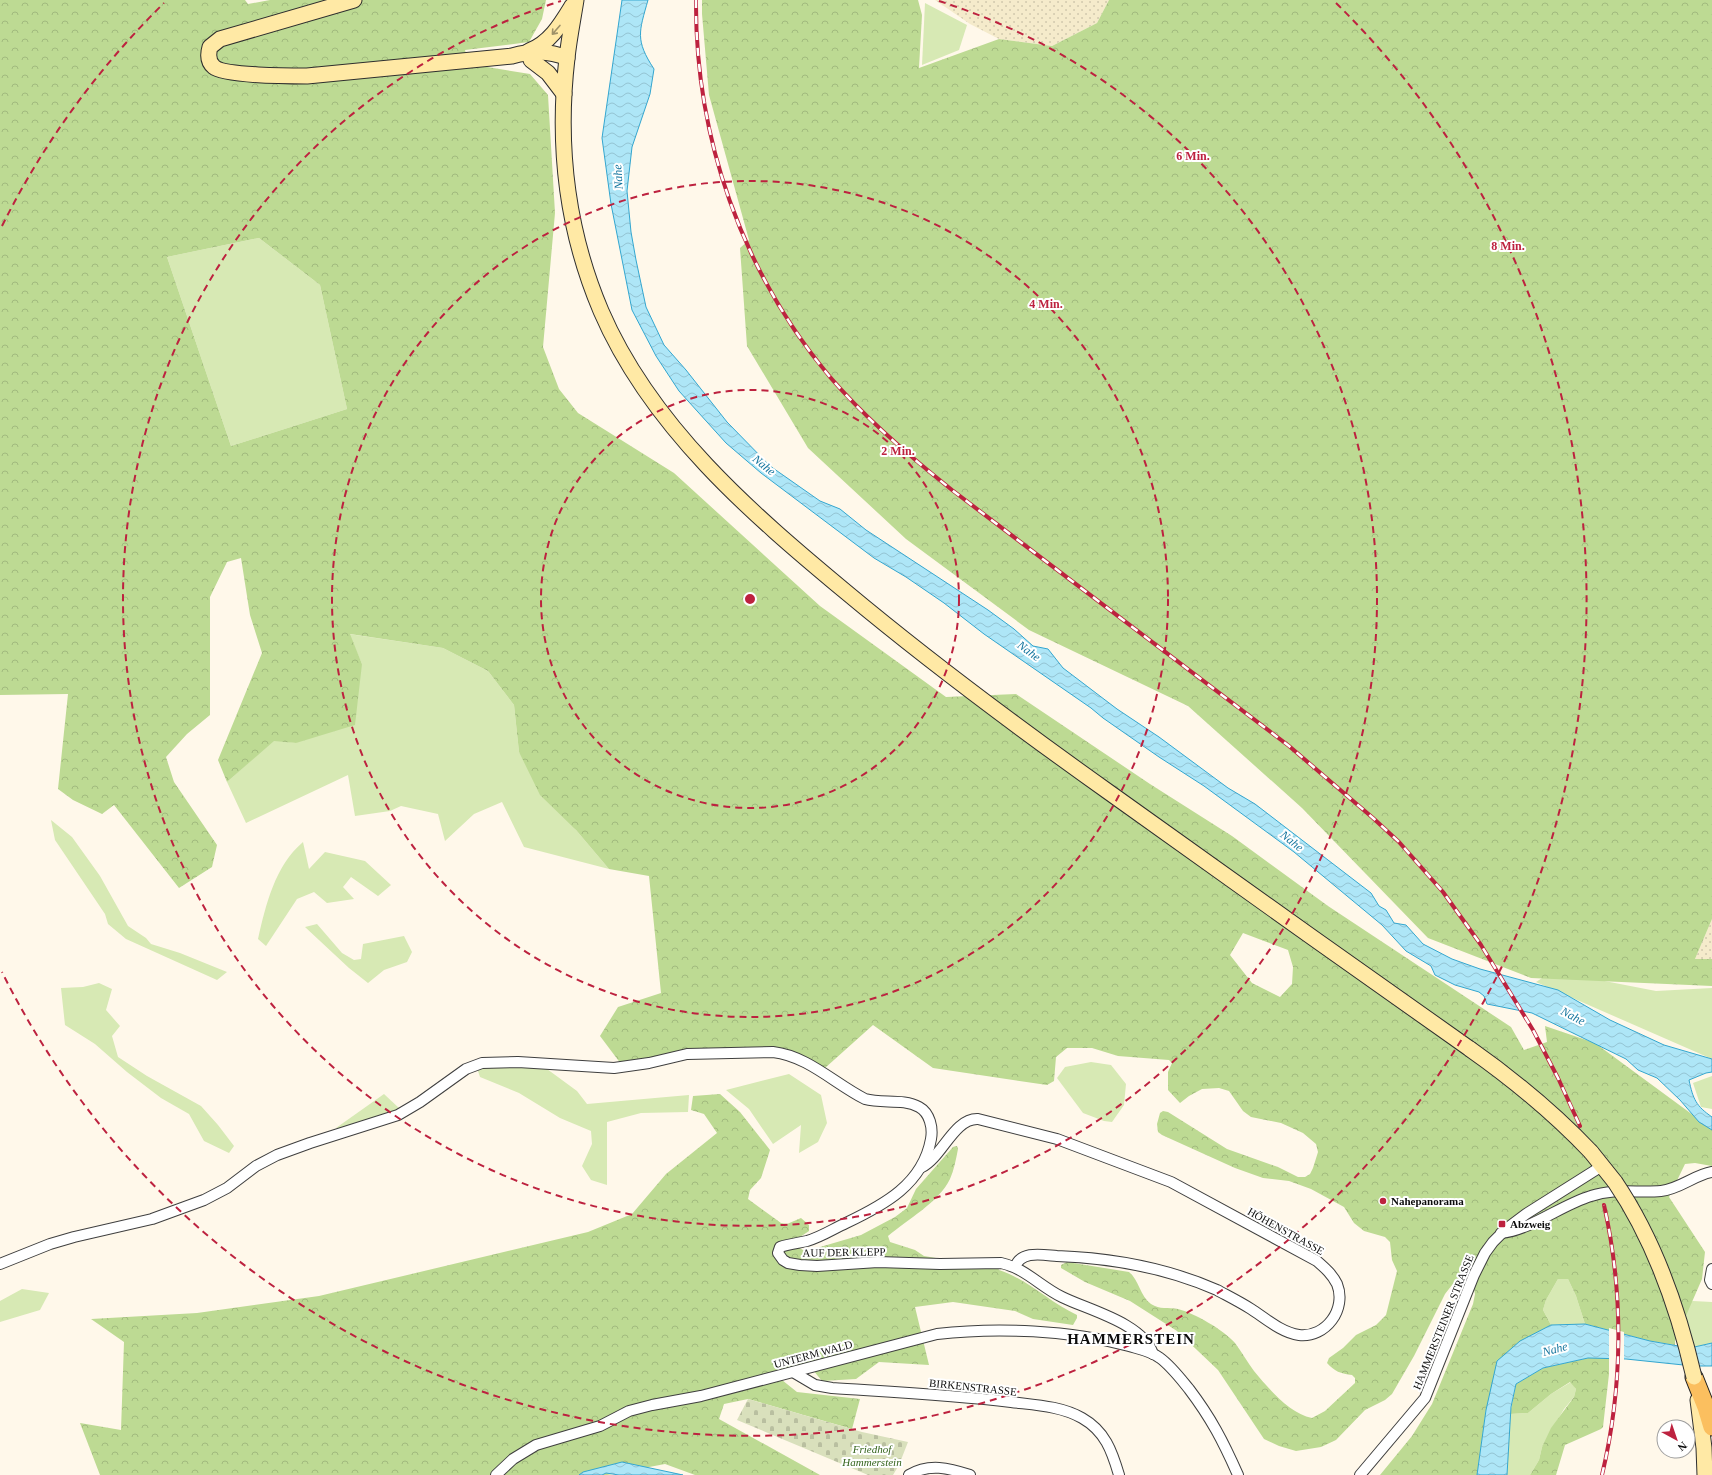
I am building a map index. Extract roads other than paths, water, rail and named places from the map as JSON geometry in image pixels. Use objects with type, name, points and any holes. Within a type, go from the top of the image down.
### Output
[{"type":"main road","points":[[354,0],[220,38],[210,47],[210,62],[215,67],[229,72],[276,76],[307,76],[512,56],[529,56],[541,61],[567,58]]},
{"type":"main road","points":[[529,56],[554,33],[576,0]]},
{"type":"main road","points":[[576,0],[567,58],[564,94],[564,157],[566,184],[576,238],[592,288],[611,332],[640,382],[672,426],[697,455],[764,522],[821,572],[905,641],[1035,739],[1513,1080],[1550,1111],[1591,1152],[1614,1182],[1639,1221],[1662,1270],[1678,1314],[1694,1377],[1701,1416],[1706,1475]]},
{"type":"main road","points":[[529,56],[548,74],[564,94]]},
{"type":"main road","points":[[1694,1377],[1712,1427]]},
{"type":"street","name":"AUF DER KLEPP","points":[[0,1264],[62,1241],[152,1219],[204,1200],[227,1188],[256,1166],[277,1155],[398,1115],[420,1102],[466,1069],[482,1063],[511,1062],[614,1068],[630,1067],[693,1054],[773,1052],[781,1053],[803,1062],[865,1099],[874,1102],[889,1101],[911,1104],[919,1107],[928,1117],[932,1125],[932,1135],[928,1152],[922,1167],[912,1180],[887,1202],[819,1236],[780,1247],[778,1253],[779,1256],[788,1263],[817,1266],[885,1262],[1001,1264],[1015,1267]]},
{"type":"street","name":"AUF DER KLEPP","points":[[922,1167],[932,1161],[960,1127],[971,1119]]},
{"type":"street","name":"HÖHENSTRASSE","points":[[971,1119],[978,1119],[1057,1139],[1171,1182],[1192,1192],[1325,1267],[1332,1275],[1337,1285],[1339,1305],[1332,1321],[1325,1327],[1308,1334],[1300,1335],[1282,1328],[1216,1290],[1159,1271],[1089,1258],[1033,1255],[1022,1256],[1018,1260],[1015,1267]]},
{"type":"street","name":"HAMMERSTEINER STRASSE","points":[[1360,1475],[1425,1398],[1479,1263],[1485,1253],[1501,1233],[1526,1214],[1602,1166]]},
{"type":"street","points":[[1501,1233],[1520,1229],[1567,1205],[1592,1195],[1614,1191],[1661,1191],[1679,1186],[1712,1172]]},
{"type":"street","points":[[1015,1267],[1061,1297],[1112,1317],[1148,1344],[1153,1354],[1163,1360],[1174,1370],[1206,1411],[1221,1436],[1238,1475]]},
{"type":"street","points":[[1712,1268],[1710,1280],[1712,1284]]},
{"type":"street","name":"UNTERM WALD","points":[[496,1475],[513,1459],[536,1445],[600,1426],[629,1411],[701,1396],[937,1334],[962,1331],[1009,1330],[1098,1338],[1153,1354]]},
{"type":"street","name":"BIRKENSTRASSE","points":[[793,1372],[815,1385],[832,1388],[991,1400],[1061,1409],[1083,1418],[1103,1435],[1110,1446],[1119,1475]]},
{"type":"street","points":[[910,1475],[926,1468],[935,1467],[946,1468],[970,1475]]},
{"type":"water","name":"Nahe","points":[[622,0],[648,0],[642,20],[640,36],[641,43],[654,69],[650,94],[632,147],[627,191],[631,232],[646,307],[664,345],[727,422],[770,466],[820,501],[840,509],[866,530],[988,610],[1014,629],[1033,646],[1048,649],[1063,668],[1117,709],[1159,737],[1228,788],[1255,804],[1371,893],[1379,906],[1386,910],[1394,923],[1406,925],[1423,944],[1452,959],[1480,969],[1558,990],[1610,1020],[1664,1045],[1712,1059],[1712,1072],[1689,1080],[1696,1102],[1712,1117],[1712,1130],[1699,1122],[1680,1100],[1657,1078],[1638,1070],[1626,1059],[1532,1013],[1487,1004],[1484,996],[1479,992],[1455,985],[1435,975],[1431,966],[1406,951],[1382,925],[1294,852],[1204,786],[1159,757],[984,634],[944,603],[906,577],[874,558],[761,473],[726,443],[679,391],[656,356],[632,310],[611,204],[602,138]]},
{"type":"water","name":"Nahe","points":[[1585,1324],[1650,1341],[1690,1348],[1712,1343],[1712,1366],[1693,1366],[1626,1359],[1588,1358],[1543,1368],[1516,1384],[1511,1407],[1507,1475],[1477,1475],[1486,1410],[1497,1361],[1520,1341],[1551,1325]]},
{"type":"water","points":[[622,1462],[683,1475],[619,1475],[606,1473],[602,1475],[579,1475],[583,1472]]},
{"type":"railway","points":[[696,0],[698,51],[704,102],[715,152],[730,200],[749,248],[772,293],[799,336],[830,377],[873,422],[936,477],[1289,746],[1399,842],[1443,892],[1481,945],[1533,1030],[1558,1078],[1580,1126]]},
{"type":"railway","points":[[1602,1475],[1614,1408],[1618,1340],[1618,1306],[1615,1272],[1611,1239],[1604,1205]]},
{"type":"place","name":"Nahepanorama","points":[[1383,1201]]},
{"type":"place","name":"Abzweig","points":[[1502,1224]]},
{"type":"district","name":"HAMMERSTEIN","points":[[1131,1339]]},
{"type":"park label","name":"Friedhof Hammerstein","points":[[872,1455]]}]
